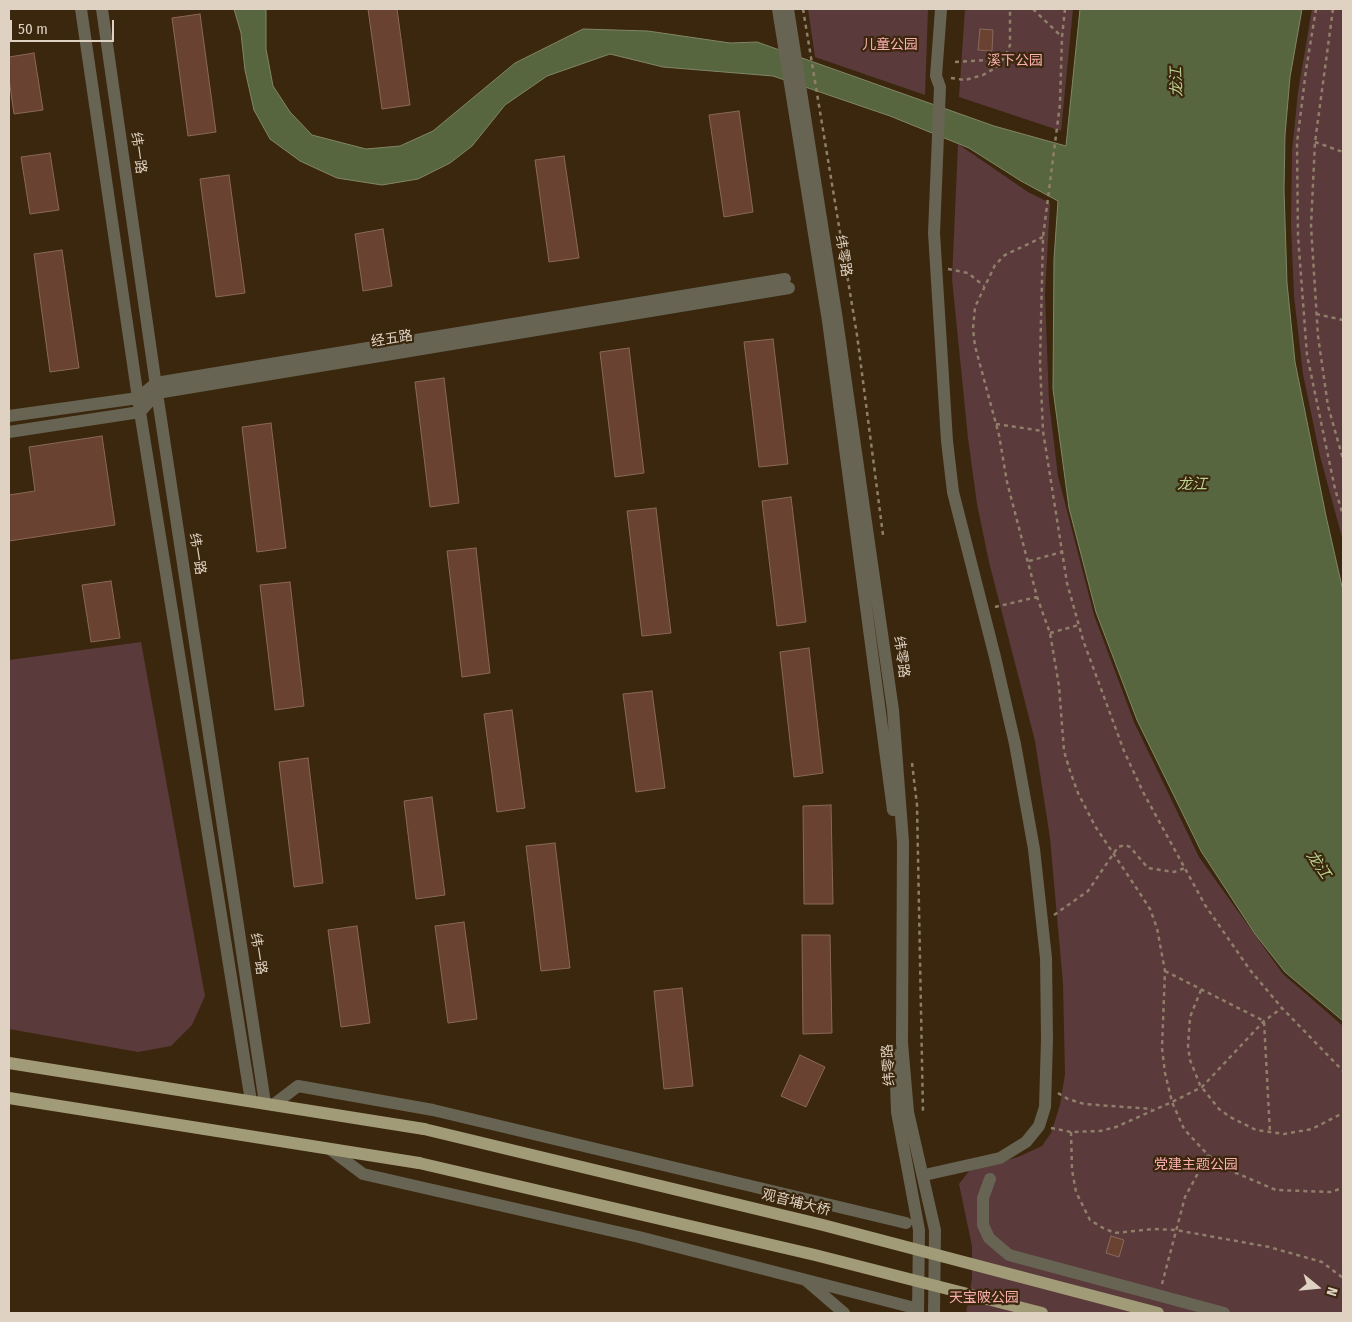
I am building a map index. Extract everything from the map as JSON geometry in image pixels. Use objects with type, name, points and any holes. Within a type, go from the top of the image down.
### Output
[{"type":"main road","name":"观音埔大桥","points":[[9,1063],[424,1129],[823,1225],[1158,1313]]},
{"type":"main road","points":[[9,1098],[419,1163],[815,1255],[1042,1313]]},
{"type":"street","points":[[81,9],[140,412],[251,1101]]},
{"type":"street","name":"纬一路","points":[[102,9],[156,388],[269,1104]]},
{"type":"street","name":"纬零路","points":[[778,9],[828,322],[891,785],[896,843],[894,1041],[897,1112],[919,1230],[915,1310]]},
{"type":"street","name":"纬零路","points":[[788,9],[837,320],[893,710],[904,842],[902,1043],[908,1112],[935,1230],[934,1313]]},
{"type":"street","points":[[929,1174],[1000,1158],[1026,1142],[1039,1126],[1045,1107],[1046,1086],[1046,958],[1034,849],[1015,744],[953,492],[947,441],[935,269],[941,9]]},
{"type":"street","name":"经五路","points":[[156,388],[787,284]]},
{"type":"street","points":[[9,416],[138,398],[156,388]]},
{"type":"street","points":[[9,432],[140,412],[156,388]]},
{"type":"street","points":[[269,1104],[298,1086],[433,1110],[906,1223]]},
{"type":"street","points":[[332,1150],[363,1174],[639,1237],[804,1279],[915,1310]]},
{"type":"street","points":[[990,1179],[983,1198],[982,1225],[989,1238],[1010,1255],[1224,1313]]},
{"type":"street","points":[[804,1279],[844,1313]]},
{"type":"path","points":[[938,81],[965,80],[990,72],[1003,59],[1010,45],[1010,9]]},
{"type":"path","points":[[1033,9],[1062,37]]},
{"type":"path","points":[[1065,9],[1057,136],[1043,237],[1040,363],[1043,431],[1067,584],[1106,707],[1124,751],[1143,792],[1185,868],[1225,935],[1282,1008],[1343,1071]]},
{"type":"path","points":[[1316,9],[1306,70],[1298,143],[1298,236],[1307,355],[1331,470],[1343,515]]},
{"type":"path","points":[[1332,9],[1315,142],[1311,226],[1316,314],[1328,406],[1343,459]]},
{"type":"path","points":[[955,62],[1003,59]]},
{"type":"path","points":[[1315,142],[1343,152]]},
{"type":"path","points":[[1043,237],[1005,255],[995,265],[975,307],[973,329],[975,346],[996,424],[1007,482],[1038,597],[1050,633],[1059,686],[1064,751],[1078,793],[1113,855],[1150,909],[1157,928],[1165,970],[1162,1048],[1165,1073],[1172,1102],[1184,1129],[1208,1155],[1229,1170],[1276,1190],[1330,1192],[1343,1188]]},
{"type":"path","points":[[935,269],[968,273],[984,286]]},
{"type":"path","points":[[1316,314],[1343,320]]},
{"type":"path","points":[[996,424],[1043,431]]},
{"type":"path","points":[[1029,561],[1062,552]]},
{"type":"path","points":[[982,611],[1038,597]]},
{"type":"path","points":[[1050,633],[1079,625]]},
{"type":"path","points":[[1042,923],[1088,891],[1118,847],[1124,845],[1130,847],[1148,868],[1174,872],[1185,868]]},
{"type":"path","points":[[1165,970],[1264,1021]]},
{"type":"path","points":[[1201,990],[1190,1017],[1188,1046],[1195,1074],[1202,1087],[1214,1103],[1230,1118],[1256,1130],[1284,1134],[1312,1129],[1343,1114]]},
{"type":"path","points":[[1039,1126],[1071,1132],[1100,1131],[1116,1127],[1172,1102],[1202,1087],[1264,1021],[1282,1008]]},
{"type":"path","points":[[1264,1021],[1270,1133]]},
{"type":"path","points":[[1046,1086],[1068,1099],[1084,1104],[1154,1109]]},
{"type":"path","points":[[1071,1132],[1072,1170],[1076,1192],[1090,1220],[1115,1233],[1152,1229],[1176,1230],[1234,1239],[1322,1262],[1343,1278]]},
{"type":"path","points":[[1161,1286],[1185,1197],[1208,1155]]},
{"type":"green space","name":"儿童公园","points":[[808,9],[928,9],[925,95],[815,57]]},
{"type":"green space","name":"溪下公园","points":[[965,9],[1073,9],[1061,131],[959,97]]},
{"type":"green space","points":[[1312,9],[1343,9],[1343,541],[1320,456],[1303,374],[1294,296],[1291,225],[1292,151],[1298,92]]},
{"type":"green space","name":"党建主题公园","points":[[958,144],[1028,192],[1050,203],[1045,295],[1049,401],[1058,476],[1094,615],[1134,722],[1199,857],[1283,974],[1343,1026],[1343,1313],[966,1313],[972,1279],[972,1246],[959,1184],[969,1171],[1018,1157],[1042,1146],[1051,1133],[1060,1105],[1065,1074],[1063,984],[1050,838],[1035,741],[989,562],[977,504],[968,438],[952,279]]},
{"type":"green space","points":[[141,642],[205,996],[192,1025],[171,1046],[138,1052],[9,1029],[9,660]]},
{"type":"water","name":"龙江","points":[[234,9],[266,9],[266,49],[273,86],[290,112],[312,135],[366,149],[400,146],[433,131],[515,63],[583,29],[648,31],[730,43],[757,42],[994,126],[1066,146],[1080,9],[1302,9],[1290,77],[1285,135],[1284,190],[1287,283],[1295,362],[1343,591],[1343,1021],[1285,972],[1255,934],[1201,851],[1137,720],[1096,612],[1069,508],[1053,389],[1054,259],[1058,201],[1021,181],[969,148],[890,116],[773,76],[663,67],[610,54],[547,76],[505,105],[472,146],[450,163],[418,179],[382,185],[337,178],[300,161],[270,139],[254,110],[245,70],[241,33]]},
{"type":"building","points":[[368,9],[397,9],[410,105],[382,109]]},
{"type":"building","points":[[200,14],[216,132],[188,136],[172,18]]},
{"type":"building","points":[[980,29],[993,30],[992,51],[978,50]]},
{"type":"building","points":[[34,53],[43,110],[14,114],[9,79],[9,57]]},
{"type":"building","points":[[739,111],[753,212],[724,217],[709,115]]},
{"type":"building","points":[[50,153],[59,210],[30,214],[21,157]]},
{"type":"building","points":[[564,156],[579,258],[549,262],[535,160]]},
{"type":"building","points":[[229,175],[245,293],[216,297],[200,179]]},
{"type":"building","points":[[383,229],[392,286],[363,291],[355,234]]},
{"type":"building","points":[[62,250],[79,368],[50,372],[34,254]]},
{"type":"building","points":[[773,339],[788,464],[759,467],[744,342]]},
{"type":"building","points":[[629,348],[644,473],[615,477],[600,352]]},
{"type":"building","points":[[444,378],[459,503],[430,507],[415,382]]},
{"type":"building","points":[[271,423],[286,548],[257,552],[242,427]]},
{"type":"building","points":[[102,436],[115,525],[9,541],[9,495],[35,491],[29,447]]},
{"type":"building","points":[[791,497],[806,622],[777,626],[762,501]]},
{"type":"building","points":[[656,508],[671,633],[642,636],[627,511]]},
{"type":"building","points":[[476,548],[490,673],[462,677],[447,551]]},
{"type":"building","points":[[111,581],[120,638],[91,642],[82,585]]},
{"type":"building","points":[[290,582],[304,706],[275,710],[260,585]]},
{"type":"building","points":[[809,648],[823,773],[794,777],[780,652]]},
{"type":"building","points":[[652,691],[665,788],[636,792],[623,694]]},
{"type":"building","points":[[512,710],[525,808],[497,812],[484,714]]},
{"type":"building","points":[[308,758],[323,883],[294,887],[279,762]]},
{"type":"building","points":[[432,797],[445,895],[416,899],[404,801]]},
{"type":"building","points":[[831,805],[833,904],[804,904],[803,806]]},
{"type":"building","points":[[555,843],[570,968],[541,971],[526,846]]},
{"type":"building","points":[[464,922],[477,1019],[448,1023],[435,926]]},
{"type":"building","points":[[357,926],[370,1023],[341,1027],[328,930]]},
{"type":"building","points":[[802,935],[830,935],[832,1033],[803,1034]]},
{"type":"building","points":[[682,988],[693,1086],[664,1089],[654,991]]},
{"type":"building","points":[[800,1055],[825,1067],[806,1107],[781,1096]]},
{"type":"building","points":[[1111,1236],[1124,1240],[1119,1257],[1106,1253]]},
{"type":"park label","name":"天宝陂公园","points":[[984,1298]]}]
